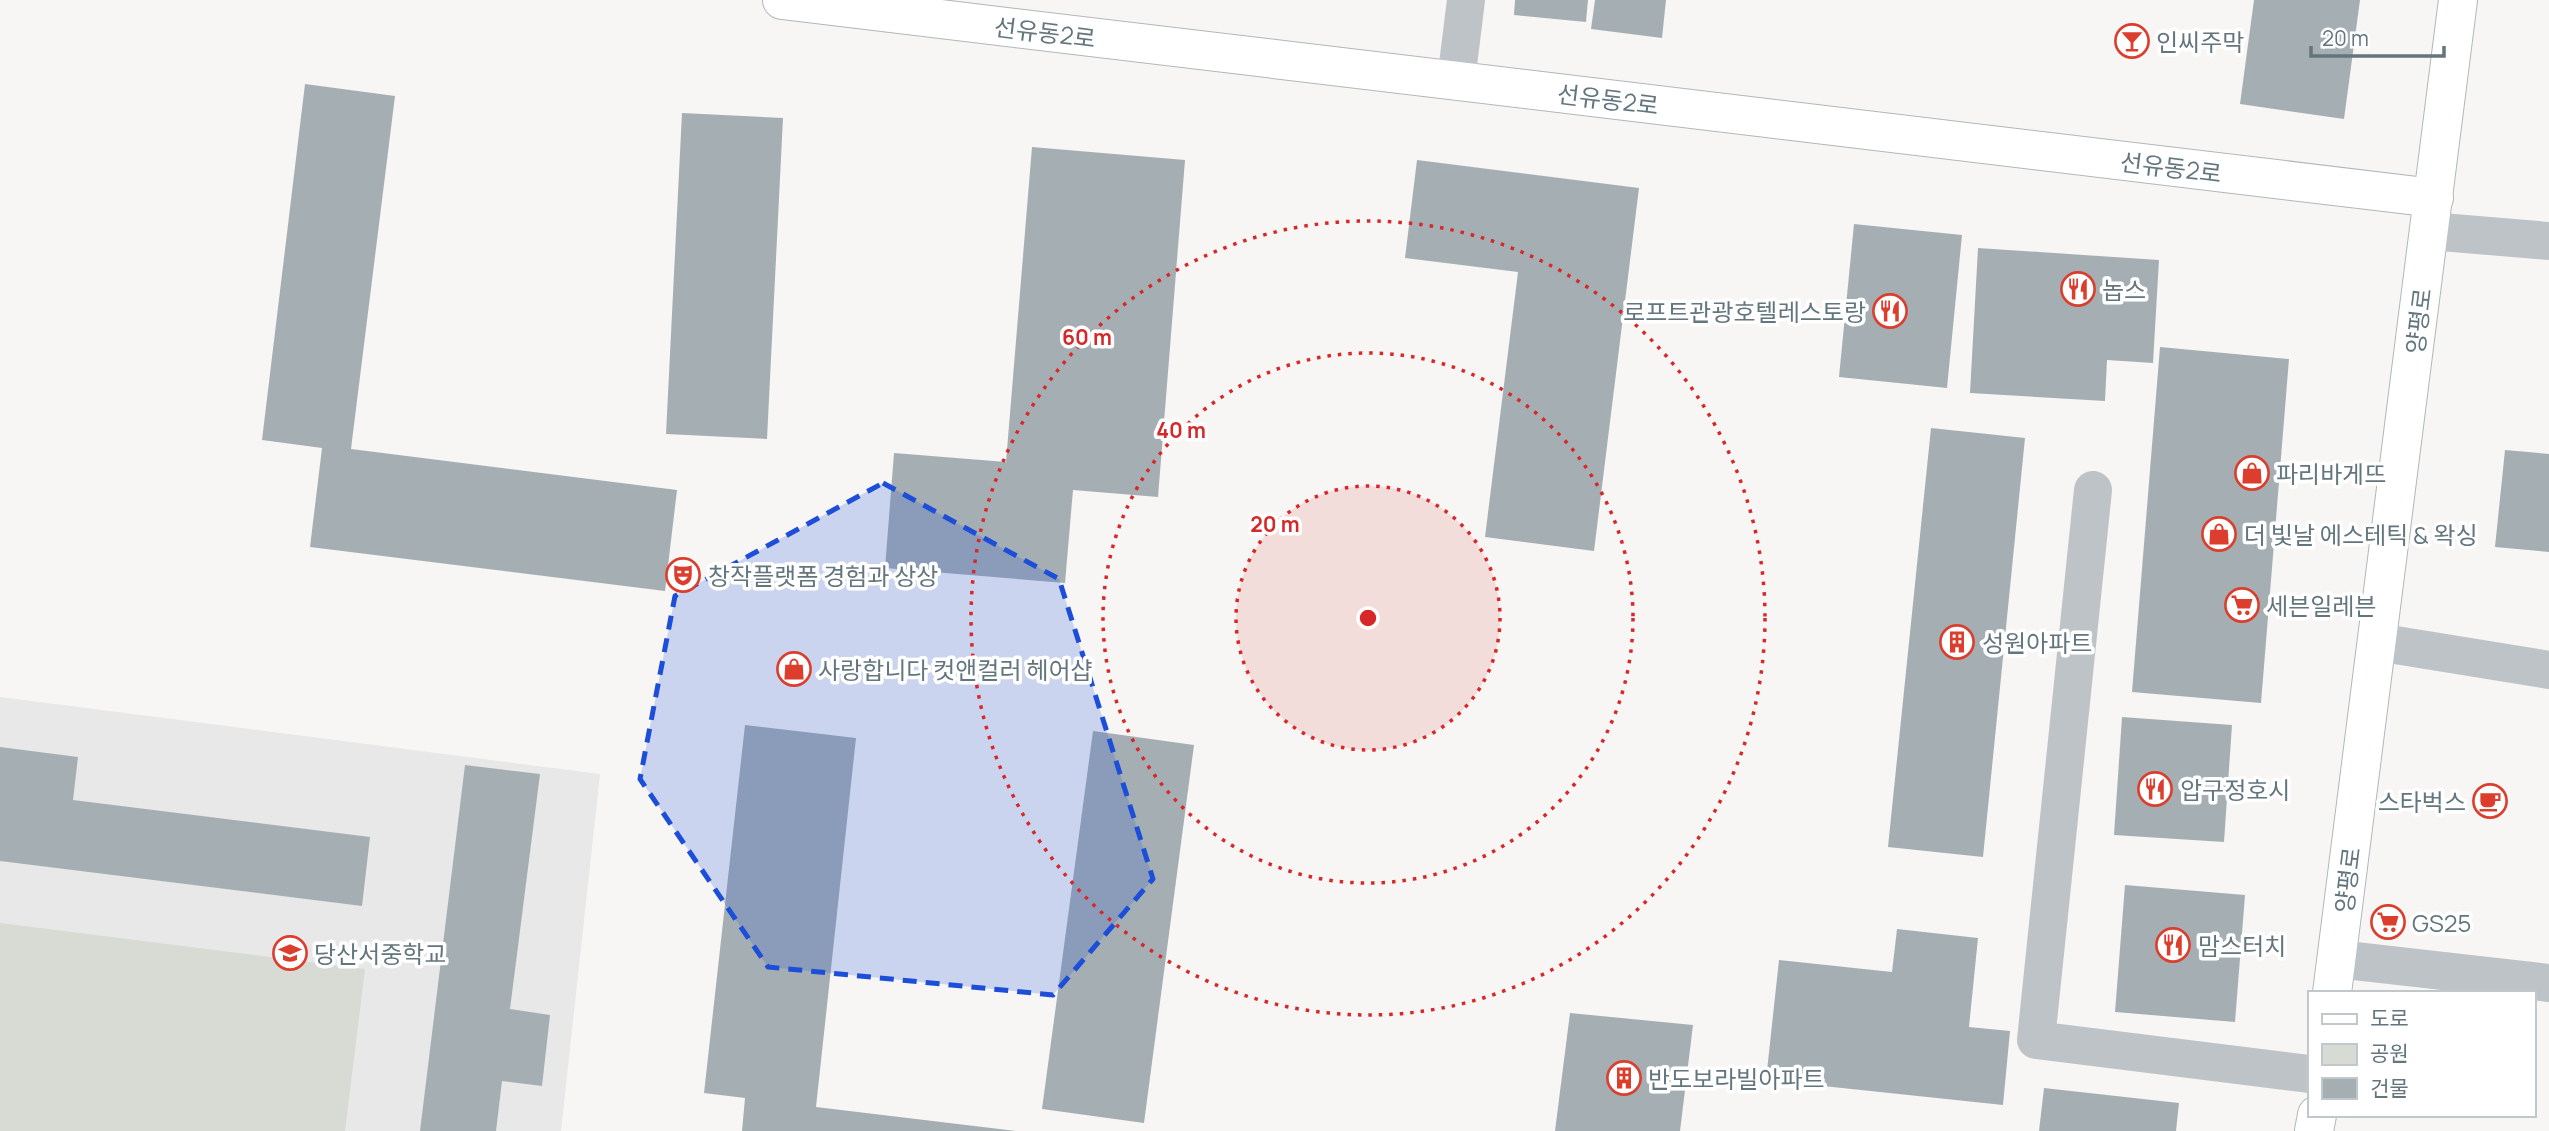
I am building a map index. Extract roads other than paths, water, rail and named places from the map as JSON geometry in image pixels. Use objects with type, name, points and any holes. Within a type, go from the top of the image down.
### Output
[{"type":"street","name":"선유동2로","points":[[782,0],[1456,81],[2432,214]]},
{"type":"street","points":[[1456,81],[1466,0]]},
{"type":"street","name":"양평로","points":[[2335,976],[2458,0]]},
{"type":"street","points":[[2432,214],[2549,241]]},
{"type":"street","points":[[2093,490],[2036,1040],[2308,1074]]},
{"type":"street","points":[[2377,642],[2549,670]]},
{"type":"street","points":[[2335,976],[2549,983]]},
{"type":"place","name":"인씨주막","points":[[2132,41]]},
{"type":"place","name":"놉스","points":[[2078,289]]},
{"type":"place","name":"로프트관광호텔레스토랑","points":[[1890,311]]},
{"type":"place","name":"파리바게뜨","points":[[2252,473]]},
{"type":"place","name":"더 빛날 에스테틱 & 왁싱","points":[[2219,534]]},
{"type":"place","name":"창작플랫폼 경험과 상상","points":[[683,575]]},
{"type":"place","name":"세븐일레븐","points":[[2242,605]]},
{"type":"place","name":"성원아파트","points":[[1957,642]]},
{"type":"place","name":"사랑합니다 컷앤컬러 헤어샵","points":[[794,669]]},
{"type":"place","name":"압구정호시","points":[[2155,789]]},
{"type":"place","name":"스타벅스","points":[[2490,801]]},
{"type":"place","name":"GS25","points":[[2388,922]]},
{"type":"place","name":"맘스터치","points":[[2173,945]]},
{"type":"place","name":"당산서중학교","points":[[290,953]]},
{"type":"place","name":"반도보라빌아파트","points":[[1624,1078]]}]
